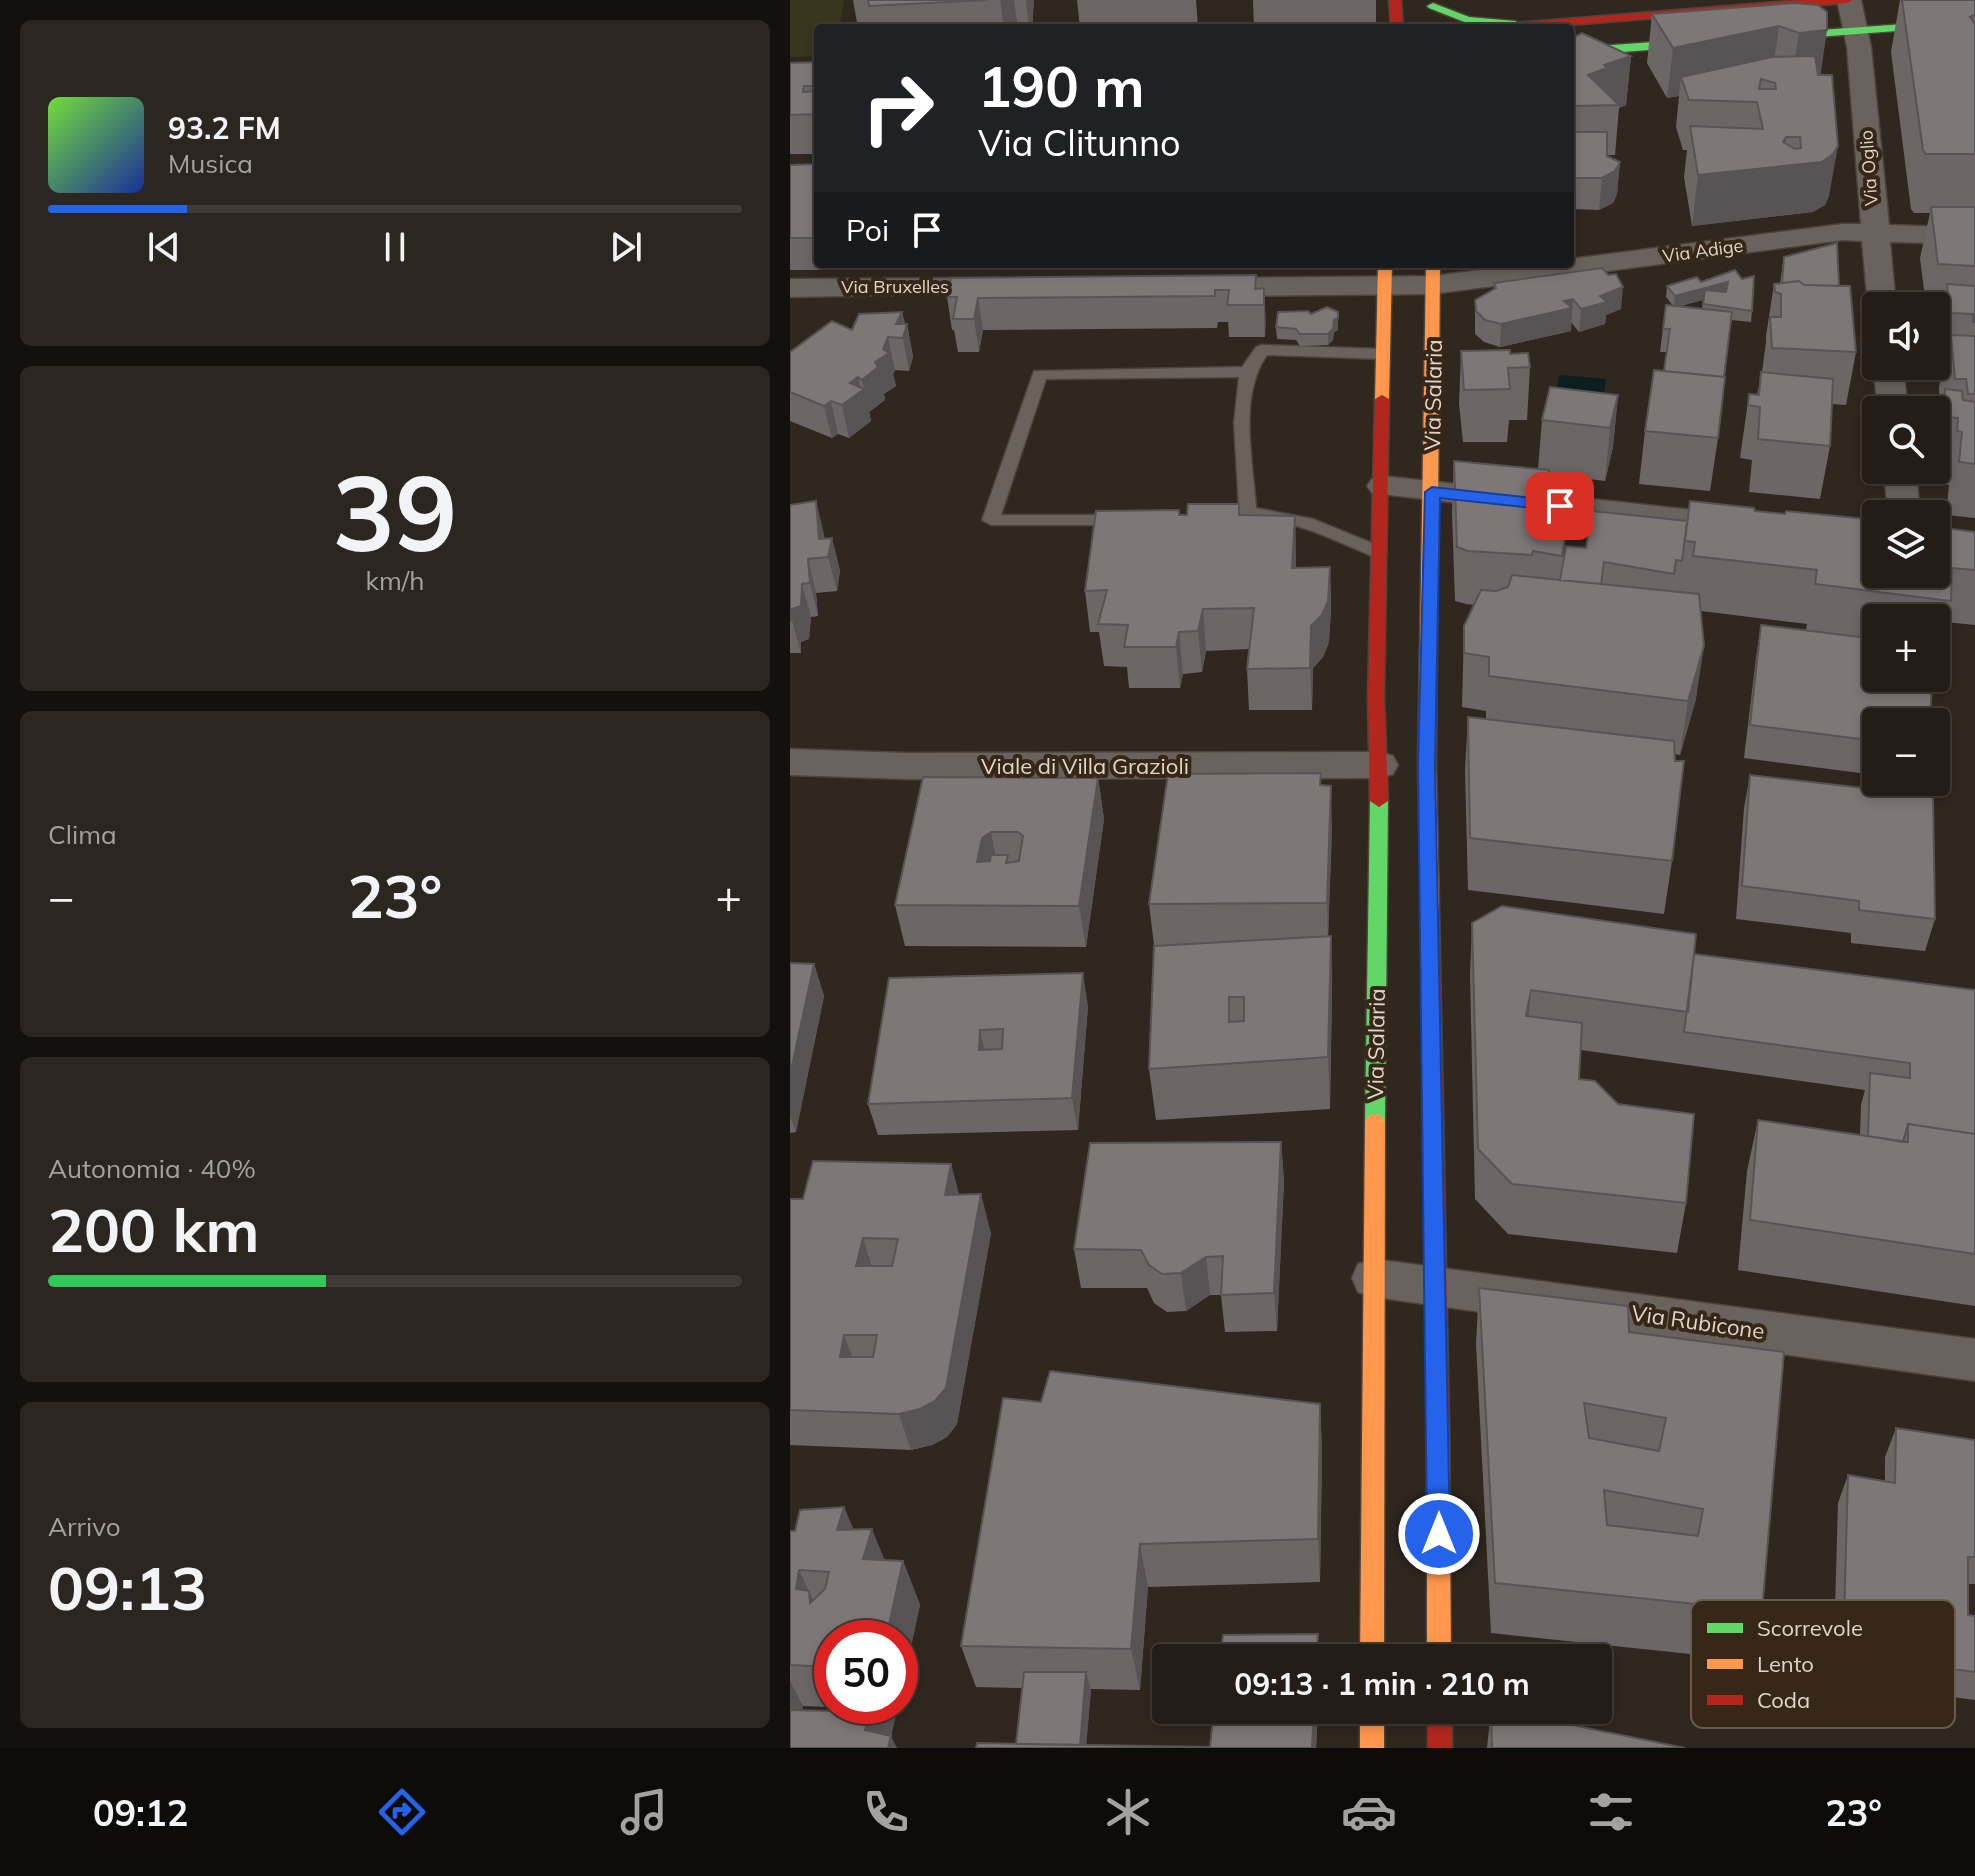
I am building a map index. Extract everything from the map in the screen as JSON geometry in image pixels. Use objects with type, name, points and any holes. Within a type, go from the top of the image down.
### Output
[{"type":"main road","points":[[1395,0],[1397,24]]},
{"type":"main road","points":[[1535,24],[1848,0]]},
{"type":"main road","points":[[1433,3],[1467,20],[1511,24]]},
{"type":"main road","points":[[1433,3],[1436,24]]},
{"type":"main road","points":[[1574,52],[1975,22]]},
{"type":"main road","name":"Via Salaria","points":[[1372,1644],[1374,1278],[1404,766],[1432,492],[1433,274]]},
{"type":"main road","name":"Via Salaria","points":[[1384,276],[1383,486],[1378,552],[1376,697],[1404,766],[1434,1287],[1439,1644]]},
{"type":"main road","points":[[1372,1724],[1372,1748]]},
{"type":"main road","points":[[1440,1724],[1440,1748]]},
{"type":"street","name":"Via Oglio","points":[[1848,0],[1856,31],[1880,292]]},
{"type":"street","name":"Via Adige","points":[[1574,260],[1843,232],[1975,236]]},
{"type":"street","name":"Via Adige","points":[[1433,274],[1492,268]]},
{"type":"street","points":[[1173,287],[1433,274]]},
{"type":"street","name":"Via Bruxelles","points":[[790,288],[1029,287]]},
{"type":"street","points":[[1383,486],[1766,528]]},
{"type":"street","name":"Viale di Villa Grazioli","points":[[790,762],[906,766],[1404,766]]},
{"type":"street","name":"Via Rubicone","points":[[1374,1278],[1975,1360]]},
{"type":"lane","points":[[1248,512],[1242,423],[1247,372],[1262,350],[1382,354]]},
{"type":"lane","points":[[1134,520],[991,520],[1040,374],[1247,372]]},
{"type":"lane","points":[[1198,520],[1230,520],[1248,512],[1307,523],[1378,552]]},
{"type":"shaded area","points":[[790,0],[844,0],[840,24],[814,24],[814,56],[790,57]]},
{"type":"water","points":[[1559,375],[1606,379],[1604,392],[1557,388]]},
{"type":"building","points":[[868,0],[987,0],[869,6]]},
{"type":"building","points":[[1902,0],[1975,0],[1975,15],[1970,17],[1975,24],[1975,154],[1926,154],[1923,150]]},
{"type":"building","points":[[1795,3],[1818,5],[1827,12],[1827,30],[1799,33],[1779,26],[1673,48],[1652,14]]},
{"type":"building","points":[[1582,33],[1631,56],[1604,65],[1607,68],[1588,75],[1619,105],[1574,106],[1574,37]]},
{"type":"building","points":[[1815,56],[1818,75],[1832,75],[1838,146],[1833,154],[1822,162],[1698,175],[1690,126],[1763,129],[1757,102],[1689,100],[1681,77],[1772,57]],"holes":[[[1761,79],[1775,83],[1776,89],[1759,89]],[[1786,137],[1800,137],[1801,148],[1795,149],[1783,142]]]},
{"type":"building","points":[[814,62],[814,86],[804,86],[803,92],[814,91],[814,114],[790,115],[790,63]]},
{"type":"building","points":[[1574,132],[1607,132],[1607,156],[1620,162],[1615,171],[1602,178],[1574,178]]},
{"type":"building","points":[[814,164],[814,238],[790,238],[790,165]]},
{"type":"building","points":[[1931,207],[1975,207],[1975,266],[1938,264]]},
{"type":"building","points":[[1837,243],[1839,286],[1804,285],[1799,281],[1782,283],[1784,257]]},
{"type":"building","points":[[1602,268],[1608,275],[1616,274],[1623,287],[1600,296],[1607,302],[1581,309],[1573,299],[1564,301],[1572,308],[1501,324],[1485,320],[1476,311],[1475,300],[1496,288],[1494,283]]},
{"type":"building","points":[[1735,270],[1742,279],[1754,276],[1752,311],[1703,304],[1705,290],[1726,292],[1728,282],[1675,296],[1667,286],[1697,277],[1701,282]]},
{"type":"building","points":[[1256,275],[1255,289],[1264,288],[1264,305],[1227,305],[1229,290],[1215,290],[1215,296],[978,298],[974,319],[953,319],[957,297],[947,297],[951,278]]},
{"type":"building","points":[[1799,281],[1804,285],[1850,286],[1856,352],[1772,348],[1770,317],[1781,317],[1781,294],[1775,292],[1774,284]]},
{"type":"building","points":[[1947,284],[1975,286],[1975,322],[1973,314],[1950,313],[1950,292]]},
{"type":"building","points":[[1666,305],[1732,312],[1724,377],[1664,371],[1670,329],[1663,329]]},
{"type":"building","points":[[1327,307],[1338,312],[1333,329],[1328,334],[1300,334],[1296,329],[1276,327],[1278,312],[1308,311],[1311,314]]},
{"type":"building","points":[[902,312],[896,324],[907,324],[903,338],[888,337],[883,349],[889,353],[875,362],[878,367],[862,380],[858,377],[850,383],[864,389],[842,405],[831,401],[824,406],[790,392],[790,352],[832,321],[852,330],[859,314]]},
{"type":"building","points":[[1951,335],[1975,336],[1975,394],[1968,394],[1966,379],[1955,379]]},
{"type":"building","points":[[1510,350],[1510,354],[1528,353],[1530,367],[1508,368],[1510,389],[1464,390],[1461,351]]},
{"type":"building","points":[[1654,370],[1725,377],[1718,438],[1645,431]]},
{"type":"building","points":[[1761,372],[1833,379],[1830,446],[1758,439],[1760,407],[1748,405],[1749,394],[1759,395]]},
{"type":"building","points":[[1550,387],[1618,395],[1610,428],[1542,420]]},
{"type":"building","points":[[1945,389],[1962,391],[1963,400],[1975,402],[1975,464],[1959,462],[1962,432],[1957,431],[1958,418],[1950,417],[1950,396],[1944,396]]},
{"type":"building","points":[[1454,461],[1549,470],[1537,535],[1565,537],[1562,556],[1533,551],[1532,555],[1468,551],[1457,547]]},
{"type":"building","points":[[816,501],[819,539],[832,538],[828,557],[808,559],[810,583],[802,584],[801,606],[792,609],[790,620],[790,505]]},
{"type":"building","points":[[1690,501],[1754,508],[1755,511],[1862,519],[1862,588],[1950,588],[1950,529],[1975,532],[1975,570],[1952,568],[1951,601],[1815,584],[1817,570],[1693,556],[1695,542],[1685,541]]},
{"type":"building","points":[[1188,504],[1239,504],[1239,515],[1295,516],[1292,568],[1330,567],[1328,601],[1322,615],[1311,626],[1310,668],[1247,669],[1254,608],[1203,609],[1198,631],[1179,632],[1176,647],[1124,647],[1128,625],[1098,624],[1107,590],[1085,591],[1096,511],[1179,510],[1179,515],[1187,515]]},
{"type":"building","points":[[1592,511],[1687,521],[1682,561],[1676,560],[1674,574],[1604,562],[1601,584],[1560,580],[1566,546],[1586,548]]},
{"type":"building","points":[[1512,575],[1699,594],[1704,646],[1688,701],[1489,676],[1489,657],[1464,653],[1464,626],[1481,590],[1496,591],[1508,587]]},
{"type":"building","points":[[1761,625],[1862,637],[1862,692],[1931,692],[1931,708],[1862,708],[1862,739],[1750,725]]},
{"type":"building","points":[[1468,717],[1674,741],[1675,761],[1684,761],[1672,861],[1470,838]]},
{"type":"building","points":[[1321,773],[1320,785],[1331,786],[1327,903],[1149,904],[1168,774]]},
{"type":"building","points":[[1750,775],[1862,788],[1862,796],[1933,796],[1935,919],[1859,910],[1859,901],[1742,886]]},
{"type":"building","points":[[923,777],[1098,778],[1079,906],[895,905]],"holes":[[[991,832],[1018,832],[1023,836],[1019,861],[1006,863],[1008,855],[991,855],[990,861],[977,862],[982,838]]]},
{"type":"building","points":[[1502,906],[1696,934],[1688,1012],[1531,990],[1526,1016],[1582,1023],[1579,1079],[1595,1081],[1618,1104],[1694,1114],[1686,1203],[1512,1184],[1478,1149],[1472,923]]},
{"type":"building","points":[[1331,936],[1328,1057],[1149,1069],[1154,946]],"holes":[[[1229,997],[1244,997],[1244,1021],[1229,1022]]]},
{"type":"building","points":[[1694,954],[1975,990],[1975,1134],[1908,1124],[1903,1142],[1868,1136],[1870,1073],[1910,1078],[1910,1063],[1684,1032]]},
{"type":"building","points":[[790,963],[814,964],[790,1075]]},
{"type":"building","points":[[1083,973],[1072,1098],[868,1104],[889,978]],"holes":[[[1003,1029],[1002,1049],[979,1050],[980,1030]]]},
{"type":"building","points":[[1758,1120],[1908,1142],[1908,1124],[1975,1134],[1975,1254],[1750,1220]]},
{"type":"building","points":[[1281,1142],[1274,1293],[1221,1295],[1223,1256],[1206,1257],[1181,1273],[1162,1274],[1149,1265],[1141,1250],[1074,1249],[1090,1143]]},
{"type":"building","points":[[813,1161],[951,1164],[945,1195],[981,1194],[946,1388],[935,1401],[920,1409],[899,1414],[790,1410],[790,1199],[803,1199]],"holes":[[[863,1238],[898,1239],[892,1266],[856,1266]],[[844,1335],[877,1335],[873,1357],[840,1357]]]},
{"type":"building","points":[[1479,1288],[1628,1306],[1629,1332],[1784,1352],[1763,1600],[1691,1600],[1691,1604],[1495,1583]],"holes":[[[1584,1403],[1666,1418],[1659,1451],[1589,1438]],[[1604,1490],[1703,1509],[1698,1536],[1607,1525]]]},
{"type":"building","points":[[1050,1371],[1320,1404],[1318,1539],[1140,1544],[1131,1649],[961,1646],[1003,1398],[1041,1402]]},
{"type":"building","points":[[1896,1428],[1975,1440],[1975,1557],[1968,1557],[1968,1615],[1975,1616],[1975,1672],[1955,1669],[1955,1600],[1845,1600],[1848,1475],[1895,1483]]},
{"type":"building","points":[[844,1507],[837,1530],[872,1529],[863,1559],[903,1561],[890,1620],[814,1620],[814,1666],[790,1665],[790,1531],[795,1531],[800,1510]],"holes":[[[799,1570],[829,1572],[825,1589],[810,1603],[809,1591],[796,1589]]]},
{"type":"building","points":[[1318,1634],[1317,1644],[1222,1644],[1223,1635]]},
{"type":"building","points":[[1024,1672],[1086,1672],[1080,1745],[1016,1744]]},
{"type":"building","points":[[790,1710],[814,1711],[814,1724],[866,1724],[865,1730],[891,1736],[888,1748],[790,1748]]},
{"type":"building","points":[[1212,1724],[1313,1724],[1312,1748],[976,1748],[977,1743],[1210,1747]]},
{"type":"building","points":[[1491,1724],[1567,1724],[1685,1748],[1492,1748]]},
{"type":"traffic: fast","points":[[1433,6],[1467,20],[1515,24]]},
{"type":"traffic: fast","points":[[1574,52],[1975,22]]},
{"type":"traffic: fast","points":[[1375,1122],[1379,801]]},
{"type":"traffic: slow","points":[[1382,399],[1385,268]]},
{"type":"traffic: slow","points":[[1430,908],[1427,766],[1433,268]]},
{"type":"traffic: slow","points":[[1372,1644],[1375,1122]]},
{"type":"traffic: slow","points":[[1438,1423],[1439,1644]]},
{"type":"traffic: slow","points":[[1372,1724],[1372,1748]]},
{"type":"traffic: jam","points":[[1395,0],[1397,24]]},
{"type":"traffic: jam","points":[[1539,24],[1847,0]]},
{"type":"traffic: jam","points":[[1379,801],[1376,697],[1382,399]]},
{"type":"traffic: jam","points":[[1430,908],[1438,1423]]},
{"type":"traffic: jam","points":[[1440,1724],[1440,1748]]},
{"type":"route","points":[[1439,1534],[1427,766],[1432,492],[1560,506]]}]
